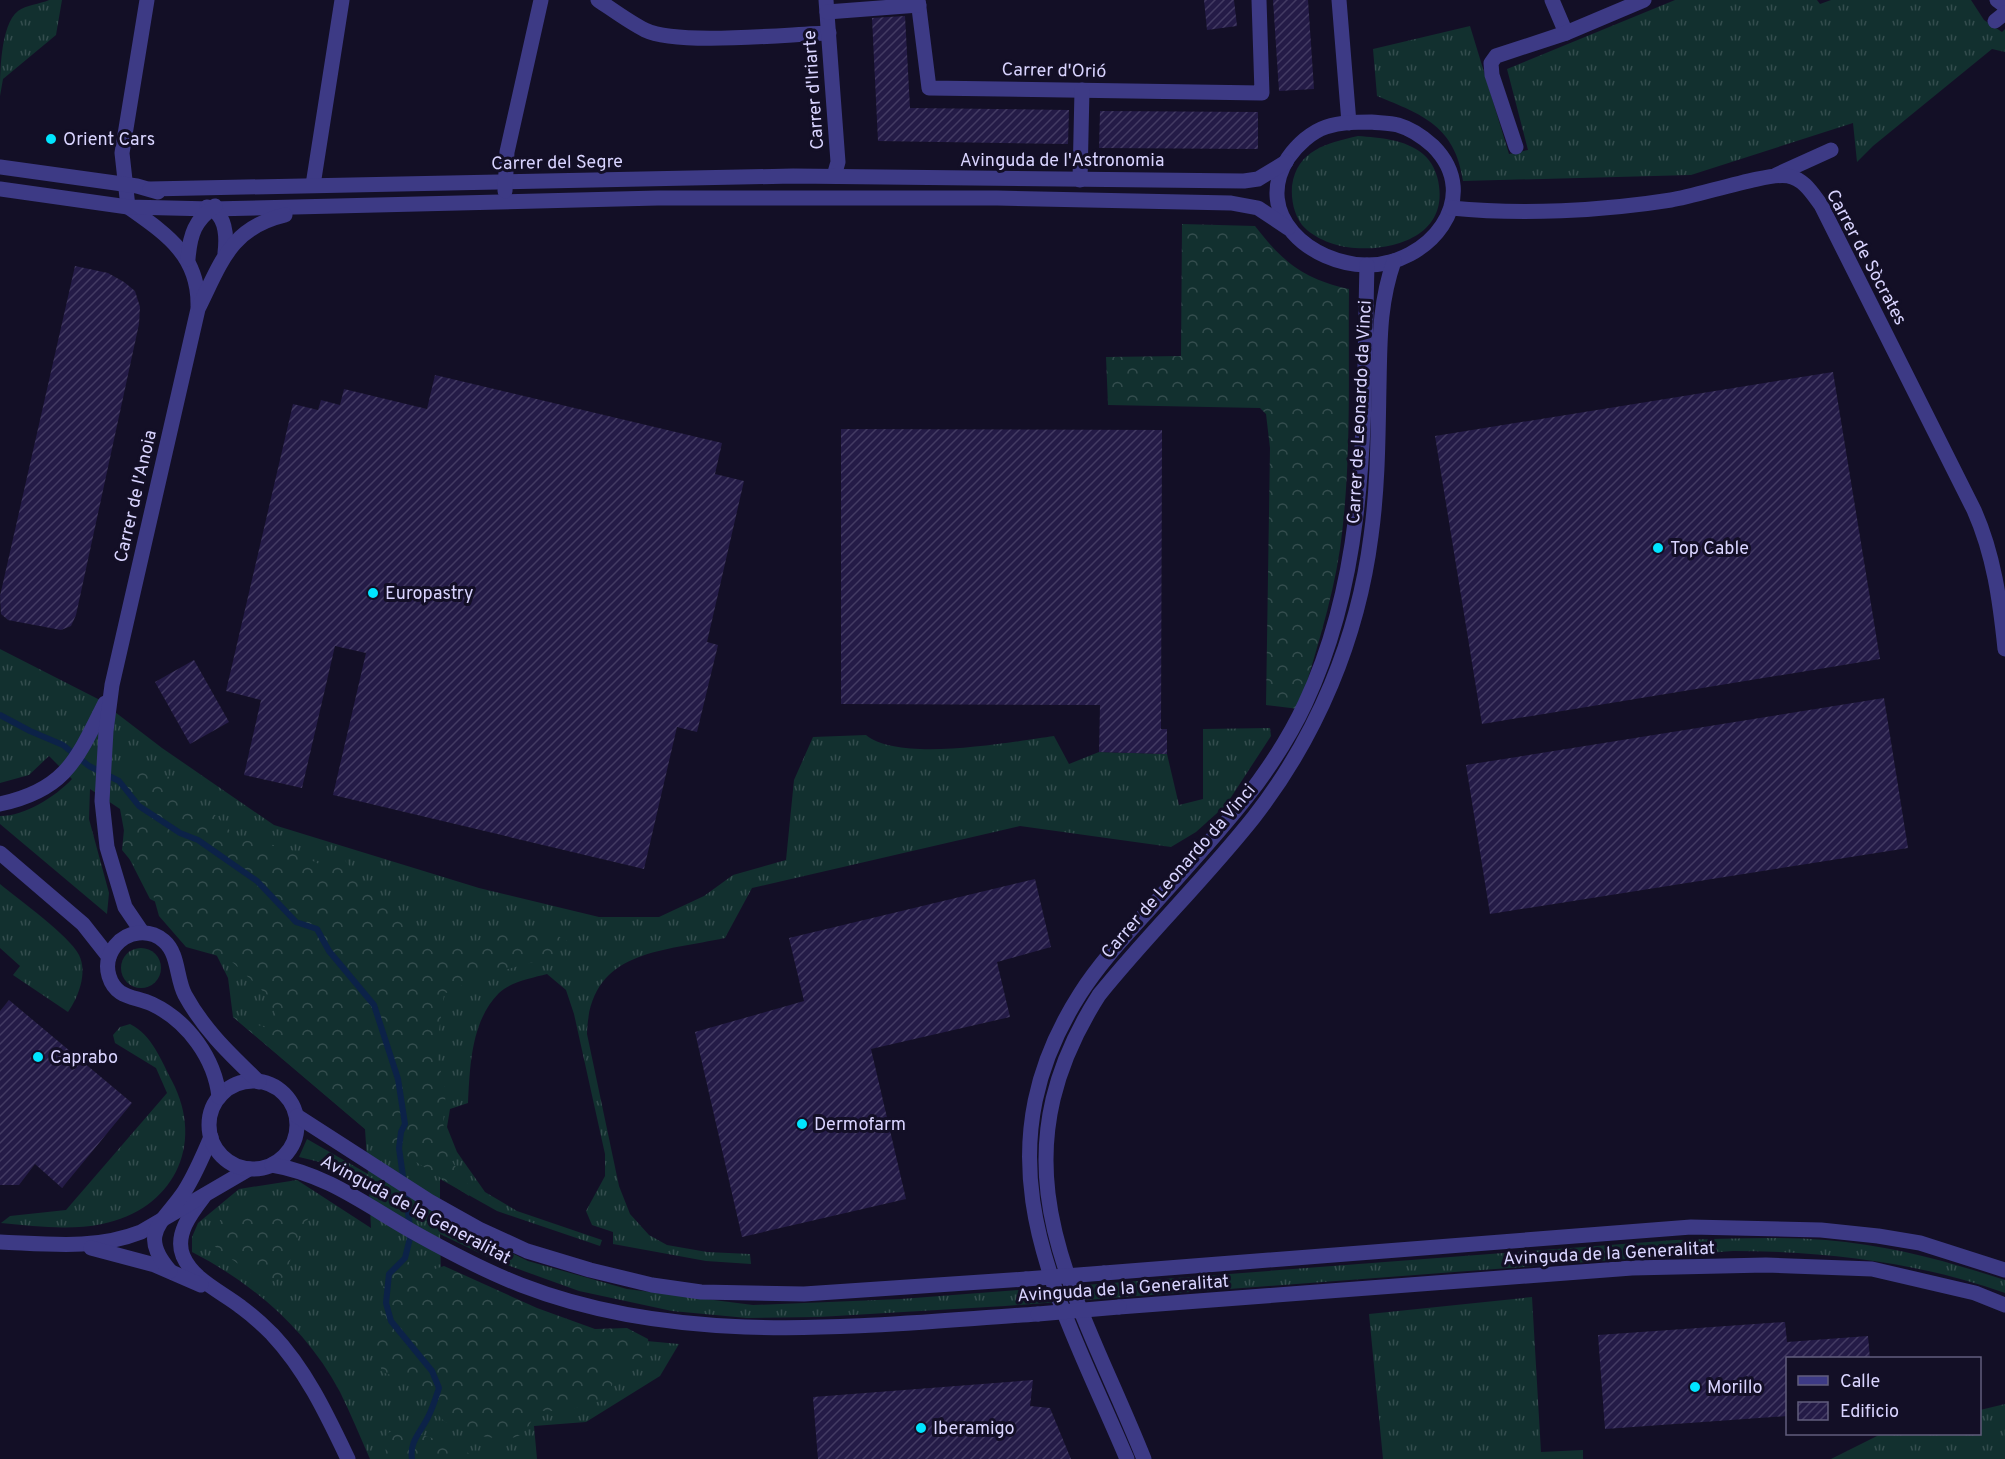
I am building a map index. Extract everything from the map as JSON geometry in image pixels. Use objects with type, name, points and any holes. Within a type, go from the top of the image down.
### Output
[{"type":"street","points":[[128,207],[122,153],[147,0]]},
{"type":"street","points":[[313,185],[342,0]]},
{"type":"street","points":[[505,202],[507,152],[541,0]]},
{"type":"street","points":[[598,0],[646,31],[670,35],[708,38],[830,33]]},
{"type":"street","name":"Carrer d'Orió","points":[[918,2],[929,88],[1262,93],[1259,0]]},
{"type":"street","points":[[1340,0],[1349,123]]},
{"type":"street","points":[[1552,0],[1566,33]]},
{"type":"street","points":[[1516,147],[1492,75],[1491,63],[1496,57],[1566,33],[1644,0]]},
{"type":"street","points":[[1997,0],[2005,6]]},
{"type":"street","points":[[827,6],[918,2]]},
{"type":"street","name":"Carrer d'Iriarte","points":[[827,6],[838,162],[834,176]]},
{"type":"street","points":[[1080,180],[1082,90]]},
{"type":"street","points":[[1349,123],[1398,125],[1422,136],[1442,156],[1453,180],[1451,208],[1446,221],[1433,239],[1413,253],[1394,261],[1367,265],[1318,253],[1299,240],[1288,228],[1279,209],[1277,193],[1279,177],[1294,150],[1308,137],[1326,127],[1349,123]]},
{"type":"street","points":[[1451,208],[1542,210],[1646,204],[1692,197],[1776,175],[1831,150]]},
{"type":"street","name":"Avinguda de l'Astronomia","points":[[834,176],[1244,182],[1258,179],[1286,162]]},
{"type":"street","name":"Carrer del Segre","points":[[0,167],[150,189],[212,209]]},
{"type":"street","name":"Carrer de Sòcrates","points":[[1776,175],[1802,181],[1821,205],[1974,510],[1984,533],[1996,575],[2005,649]]},
{"type":"street","name":"Carrer del Segre","points":[[150,189],[834,176]]},
{"type":"street","name":"Carrer del Segre","points":[[188,259],[193,229],[199,218],[230,198],[282,186]]},
{"type":"street","name":"Carrer del Segre","points":[[0,189],[128,207],[212,209],[658,198],[1231,202],[1258,208],[1288,228]]},
{"type":"street","name":"Carrer del Segre","points":[[128,207],[169,237],[188,259]]},
{"type":"street","name":"Carrer del Segre","points":[[225,252],[250,227],[267,219],[317,208]]},
{"type":"street","points":[[212,209],[224,228],[225,252]]},
{"type":"street","name":"Carrer de l'Anoia","points":[[135,934],[118,888],[107,847],[102,801],[110,692],[198,309],[225,252]]},
{"type":"street","name":"Carrer de l'Anoia","points":[[188,259],[198,294],[198,309]]},
{"type":"street","name":"Carrer de Leonardo da Vinci","points":[[1144,1459],[1059,1250],[1045,1175],[1046,1135],[1052,1096],[1064,1058],[1080,1024],[1099,995],[1131,955],[1195,887],[1254,816],[1306,737],[1330,688],[1359,602],[1372,534],[1378,461],[1381,309],[1394,261]]},
{"type":"street","name":"Carrer de Leonardo da Vinci","points":[[1127,1459],[1041,1252],[1029,1189],[1033,1113],[1046,1061],[1081,993],[1110,955],[1244,804],[1277,755],[1305,704],[1334,630],[1355,538],[1362,452],[1367,265]]},
{"type":"street","name":"Carrer de l'Anoia","points":[[0,804],[30,798],[60,779],[89,735],[110,692]]},
{"type":"street","points":[[0,854],[83,924],[109,957]]},
{"type":"street","points":[[83,924],[106,934],[135,934],[164,940],[171,950],[185,994],[205,1026],[221,1046],[260,1082]]},
{"type":"street","points":[[135,934],[113,948],[109,957],[110,978],[122,995],[152,1004],[174,1018],[199,1045],[211,1065],[219,1097]]},
{"type":"street","points":[[0,1242],[79,1245],[126,1238],[157,1223],[249,1169],[272,1165],[282,1159],[295,1140],[297,1116],[283,1093],[272,1086],[260,1082],[237,1084],[219,1097],[210,1116],[211,1137],[185,1190],[157,1223],[156,1245],[170,1271]]},
{"type":"street","name":"Avinguda de la Generalitat","points":[[297,1116],[429,1201],[527,1251],[652,1285],[701,1292],[804,1294],[1691,1227],[1821,1230],[1878,1236],[1920,1243],[2005,1269]]},
{"type":"street","points":[[211,1137],[225,1159],[249,1169]]},
{"type":"street","name":"Avinguda de la Generalitat","points":[[272,1165],[295,1169],[324,1179],[367,1202],[415,1233],[521,1284],[585,1305],[700,1324],[754,1328],[804,1328],[1038,1314],[1632,1268],[1766,1265],[1872,1269],[1976,1293],[2005,1305]]},
{"type":"street","points":[[205,1195],[186,1222],[180,1244],[182,1255],[195,1274],[257,1319],[289,1355],[322,1405],[348,1459]]},
{"type":"street","points":[[79,1245],[170,1271],[228,1297]]},
{"type":"green space","points":[[49,0],[62,0],[56,35],[3,79],[0,96],[2,51],[12,18],[21,9]]},
{"type":"green space","points":[[1675,0],[1817,0],[1820,4],[1831,0],[1971,0],[1984,20],[2002,32],[2005,29],[2005,52],[1992,49],[1873,146],[1857,162],[1853,123],[1691,175],[1463,181],[1453,147],[1434,125],[1409,110],[1377,96],[1373,49],[1470,26],[1509,154],[1528,150],[1507,69]]},
{"type":"green space","points":[[1358,136],[1392,140],[1408,145],[1426,157],[1436,173],[1439,203],[1434,217],[1426,228],[1401,243],[1370,248],[1333,244],[1307,230],[1299,221],[1294,207],[1292,186],[1300,164],[1307,156],[1325,145]]},
{"type":"green space","points":[[1182,224],[1255,226],[1275,250],[1295,267],[1319,280],[1349,289],[1348,452],[1344,517],[1337,569],[1299,709],[1266,705],[1270,448],[1266,414],[1260,408],[1108,405],[1106,357],[1181,356]]},
{"type":"green space","points":[[0,649],[98,699],[162,748],[274,825],[479,888],[599,917],[659,917],[704,896],[733,875],[786,860],[794,780],[813,737],[866,735],[882,743],[904,748],[929,749],[985,746],[1054,736],[1069,764],[1099,752],[1167,754],[1179,805],[1203,799],[1203,729],[1270,728],[1271,736],[1226,805],[1196,832],[1171,847],[1020,826],[752,888],[725,938],[653,952],[614,970],[600,986],[591,1006],[587,1034],[619,1186],[630,1214],[649,1235],[667,1245],[707,1252],[750,1254],[751,1264],[706,1261],[613,1244],[613,1232],[592,1225],[586,1211],[605,1176],[605,1154],[574,1014],[566,990],[547,974],[504,989],[490,1004],[477,1030],[471,1059],[468,1103],[450,1109],[447,1127],[457,1152],[485,1192],[517,1211],[602,1240],[600,1246],[497,1211],[440,1179],[440,1218],[528,1261],[627,1289],[753,1305],[901,1299],[1675,1240],[1788,1238],[1849,1242],[1939,1260],[2005,1280],[2005,1293],[1939,1273],[1871,1260],[1802,1253],[1733,1251],[1005,1306],[819,1317],[747,1318],[672,1311],[579,1291],[496,1261],[440,1234],[441,1274],[513,1311],[625,1339],[679,1344],[660,1376],[586,1422],[534,1426],[537,1459],[370,1459],[340,1392],[312,1348],[277,1311],[257,1294],[192,1252],[192,1237],[198,1223],[239,1189],[297,1180],[371,1228],[369,1190],[328,1164],[299,1157],[307,1139],[368,1174],[365,1129],[233,1017],[228,978],[201,924],[150,899],[129,858],[120,809],[90,789],[89,819],[109,893],[107,914],[0,824],[0,816],[19,813],[39,804],[72,779],[49,756],[29,775],[0,783]]},
{"type":"green space","points":[[135,765],[175,779],[187,809],[214,814],[238,839],[285,847],[321,865],[344,859],[376,896],[434,953],[508,932],[547,930],[571,943],[551,957],[479,977],[444,994],[436,1053],[446,1091],[443,1123],[451,1160],[469,1186],[469,1196],[365,1129],[233,1017],[267,1028],[276,1016],[267,995],[229,959],[186,947],[159,916],[150,884],[122,850],[126,809],[125,768]]},
{"type":"green space","points":[[0,884],[55,928],[79,955],[82,962],[81,985],[68,1012],[13,975],[20,966],[0,948]]},
{"type":"green space","points":[[141,948],[155,954],[161,968],[155,982],[141,988],[127,982],[121,968],[127,954]]},
{"type":"green space","points":[[130,1024],[150,1041],[182,1105],[185,1129],[183,1151],[176,1172],[164,1190],[147,1205],[127,1217],[102,1224],[64,1228],[1,1223],[10,1216],[66,1210],[167,1093],[156,1068],[115,1043],[113,1035],[120,1027]]},
{"type":"green space","points":[[283,1197],[306,1198],[316,1211],[304,1223],[284,1277],[265,1284],[213,1245],[220,1220],[243,1209]]},
{"type":"green space","points":[[397,1255],[425,1272],[444,1266],[537,1308],[595,1329],[627,1328],[648,1339],[650,1355],[618,1365],[608,1399],[564,1411],[535,1411],[528,1427],[523,1433],[513,1438],[492,1438],[469,1433],[440,1417],[424,1387],[382,1372],[374,1340],[384,1311],[383,1279]]},
{"type":"green space","points":[[1532,1297],[1541,1452],[1583,1450],[1583,1459],[1383,1459],[1369,1314]]},
{"type":"green space","points":[[2005,1404],[2005,1459],[1831,1459],[1879,1435],[1981,1435],[1981,1410]]},
{"type":"green space","points":[[403,1428],[453,1445],[475,1459],[390,1459],[385,1457],[387,1433]]},
{"type":"building","points":[[1204,0],[1234,0],[1237,26],[1207,30]]},
{"type":"building","points":[[1273,0],[1308,0],[1314,89],[1279,91]]},
{"type":"building","points":[[905,16],[910,108],[1069,110],[1068,144],[878,141],[872,18]]},
{"type":"building","points":[[1100,111],[1258,112],[1258,149],[1099,148]]},
{"type":"building","points":[[75,266],[108,273],[124,282],[135,291],[140,307],[139,324],[76,615],[71,626],[61,630],[8,620],[1,614],[0,596]]},
{"type":"building","name":"Top Cable","points":[[1833,372],[1880,659],[1482,724],[1435,436]]},
{"type":"building","name":"Europastry","points":[[435,375],[722,443],[715,474],[744,481],[707,642],[718,645],[697,732],[677,727],[644,869],[333,795],[366,653],[335,646],[302,788],[244,775],[261,700],[226,691],[293,404],[318,410],[321,400],[340,405],[344,389],[427,409]]},
{"type":"building","points":[[841,429],[1162,430],[1161,729],[1167,729],[1167,754],[1099,752],[1100,705],[841,704]]},
{"type":"building","points":[[194,660],[229,722],[190,744],[155,682]]},
{"type":"building","points":[[1884,698],[1908,848],[1490,914],[1466,765]]},
{"type":"building","name":"Dermofarm","points":[[1035,879],[1051,947],[997,962],[1010,1017],[871,1049],[906,1199],[742,1237],[695,1032],[804,1001],[789,938]]},
{"type":"building","name":"Caprabo","points":[[9,1000],[132,1103],[62,1188],[35,1164],[19,1185],[0,1185],[0,1011]]},
{"type":"building","name":"Morillo","points":[[1785,1322],[1787,1342],[1868,1336],[1870,1357],[1786,1357],[1786,1416],[1605,1429],[1598,1335]]},
{"type":"building","name":"Iberamigo","points":[[1033,1380],[1030,1406],[1050,1408],[1071,1459],[818,1459],[813,1397]]},
{"type":"waterway","points":[[0,715],[63,745],[89,766],[119,781],[139,806],[180,833],[198,840],[257,881],[296,922],[317,929],[329,951],[374,1005],[398,1079],[405,1124],[401,1132],[399,1148],[411,1234],[405,1258],[389,1274],[386,1303],[391,1321],[432,1371],[439,1388],[426,1421],[414,1441],[412,1459]]},
{"type":"place","name":"Orient Cars","points":[[51,139]]},
{"type":"place","name":"Top Cable","points":[[1658,548]]},
{"type":"place","name":"Europastry","points":[[373,593]]},
{"type":"place","name":"Caprabo","points":[[38,1057]]},
{"type":"place","name":"Dermofarm","points":[[802,1124]]},
{"type":"place","name":"Morillo","points":[[1695,1387]]},
{"type":"place","name":"Iberamigo","points":[[921,1428]]}]
